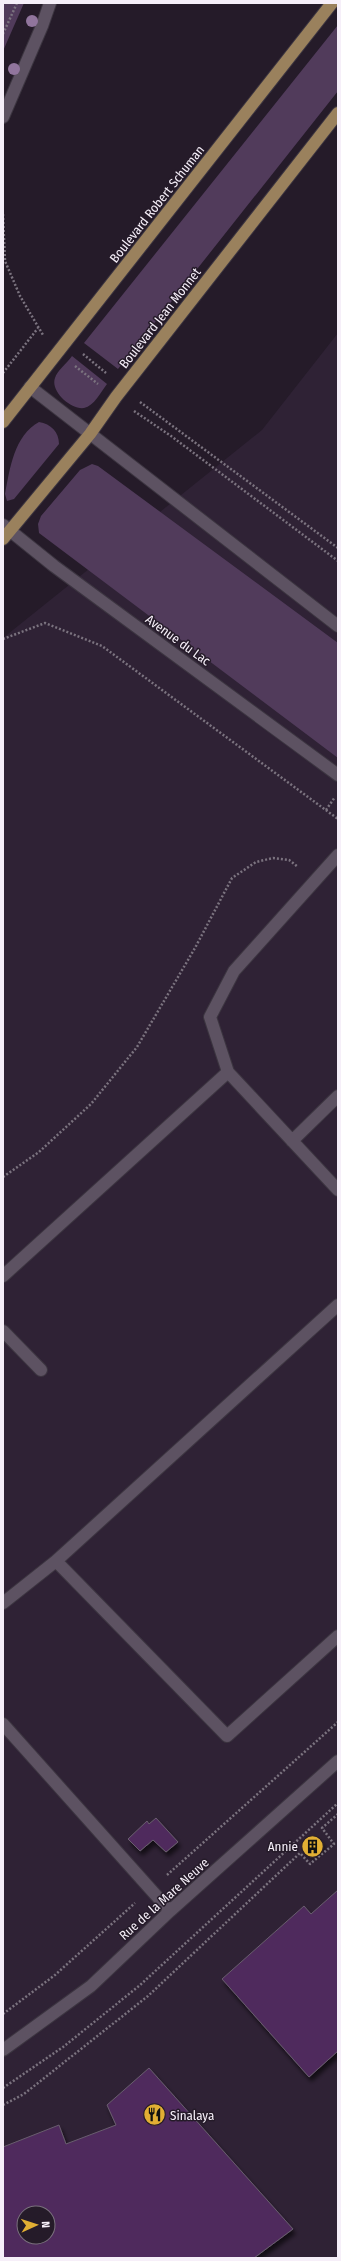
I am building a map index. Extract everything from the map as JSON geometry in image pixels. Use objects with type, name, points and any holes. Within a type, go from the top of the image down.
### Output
[{"type":"main road","name":"Boulevard Robert Schuman","points":[[3,422],[332,3]]},
{"type":"main road","name":"Boulevard Jean Monnet","points":[[5,531],[90,434],[116,398],[338,113]]},
{"type":"street","points":[[3,117],[42,26],[50,3]]},
{"type":"street","points":[[30,387],[338,626]]},
{"type":"street","name":"Avenue du Lac","points":[[5,531],[338,775]]},
{"type":"street","points":[[338,855],[234,971],[210,1017],[228,1072],[338,1190]]},
{"type":"street","points":[[3,1276],[228,1072]]},
{"type":"street","points":[[292,1141],[338,1096]]},
{"type":"street","points":[[3,1603],[56,1561],[338,1304]]},
{"type":"street","points":[[3,1331],[41,1370]]},
{"type":"street","points":[[56,1561],[227,1736],[338,1636]]},
{"type":"street","points":[[3,1724],[170,1911]]},
{"type":"street","name":"Rue de la Mare Neuve","points":[[3,2050],[91,1986],[170,1911],[338,1761]]},
{"type":"path","points":[[3,34],[17,3]]},
{"type":"path","points":[[3,214],[5,261],[20,296],[38,328],[58,352],[116,398],[171,436],[338,562]]},
{"type":"path","points":[[38,328],[66,340],[151,411],[338,548]]},
{"type":"path","points":[[3,373],[38,328]]},
{"type":"path","points":[[3,639],[45,623],[102,646],[338,819]]},
{"type":"path","points":[[326,810],[335,796]]},
{"type":"path","points":[[3,1177],[39,1152],[91,1104],[137,1047],[195,948],[232,878],[256,862],[273,858],[289,860],[298,868],[324,871]]},
{"type":"path","points":[[3,2014],[56,1975],[338,1722]]},
{"type":"path","points":[[3,2088],[63,2047],[139,1986],[338,1803]]},
{"type":"path","points":[[3,2104],[24,2094],[148,1996],[300,1853],[310,1864],[334,1844],[322,1828],[338,1814]]},
{"type":"shaded area","points":[[3,3],[24,3],[3,51]]},
{"type":"shaded area","points":[[338,25],[338,91],[118,369],[84,343]]},
{"type":"shaded area","points":[[338,333],[338,2258],[3,2258],[3,638],[262,430]]},
{"type":"shaded area","points":[[72,356],[107,384],[100,395],[88,407],[79,408],[68,403],[59,394],[54,383],[58,373]]},
{"type":"shaded area","points":[[39,422],[54,429],[58,436],[59,444],[14,499],[7,501],[5,494],[14,454],[24,436]]},
{"type":"shaded area","points":[[92,464],[98,466],[338,643],[338,758],[39,533],[38,524],[41,516],[80,470]]},
{"type":"building","points":[[156,1818],[178,1842],[166,1852],[153,1840],[140,1851],[128,1839],[147,1821],[149,1824]]},
{"type":"building","name":"Annie","points":[[316,1836],[323,1844],[310,1855],[303,1848]]},
{"type":"building","points":[[338,1890],[338,2051],[309,2077],[222,1979],[304,1906],[311,1914]]},
{"type":"building","points":[[149,2068],[293,2229],[254,2258],[3,2258],[3,2147],[59,2125],[66,2144],[116,2125],[107,2105]]},
{"type":"place","name":"Annie","points":[[313,1846]]},
{"type":"place","name":"Sinalaya","points":[[154,2115]]}]
